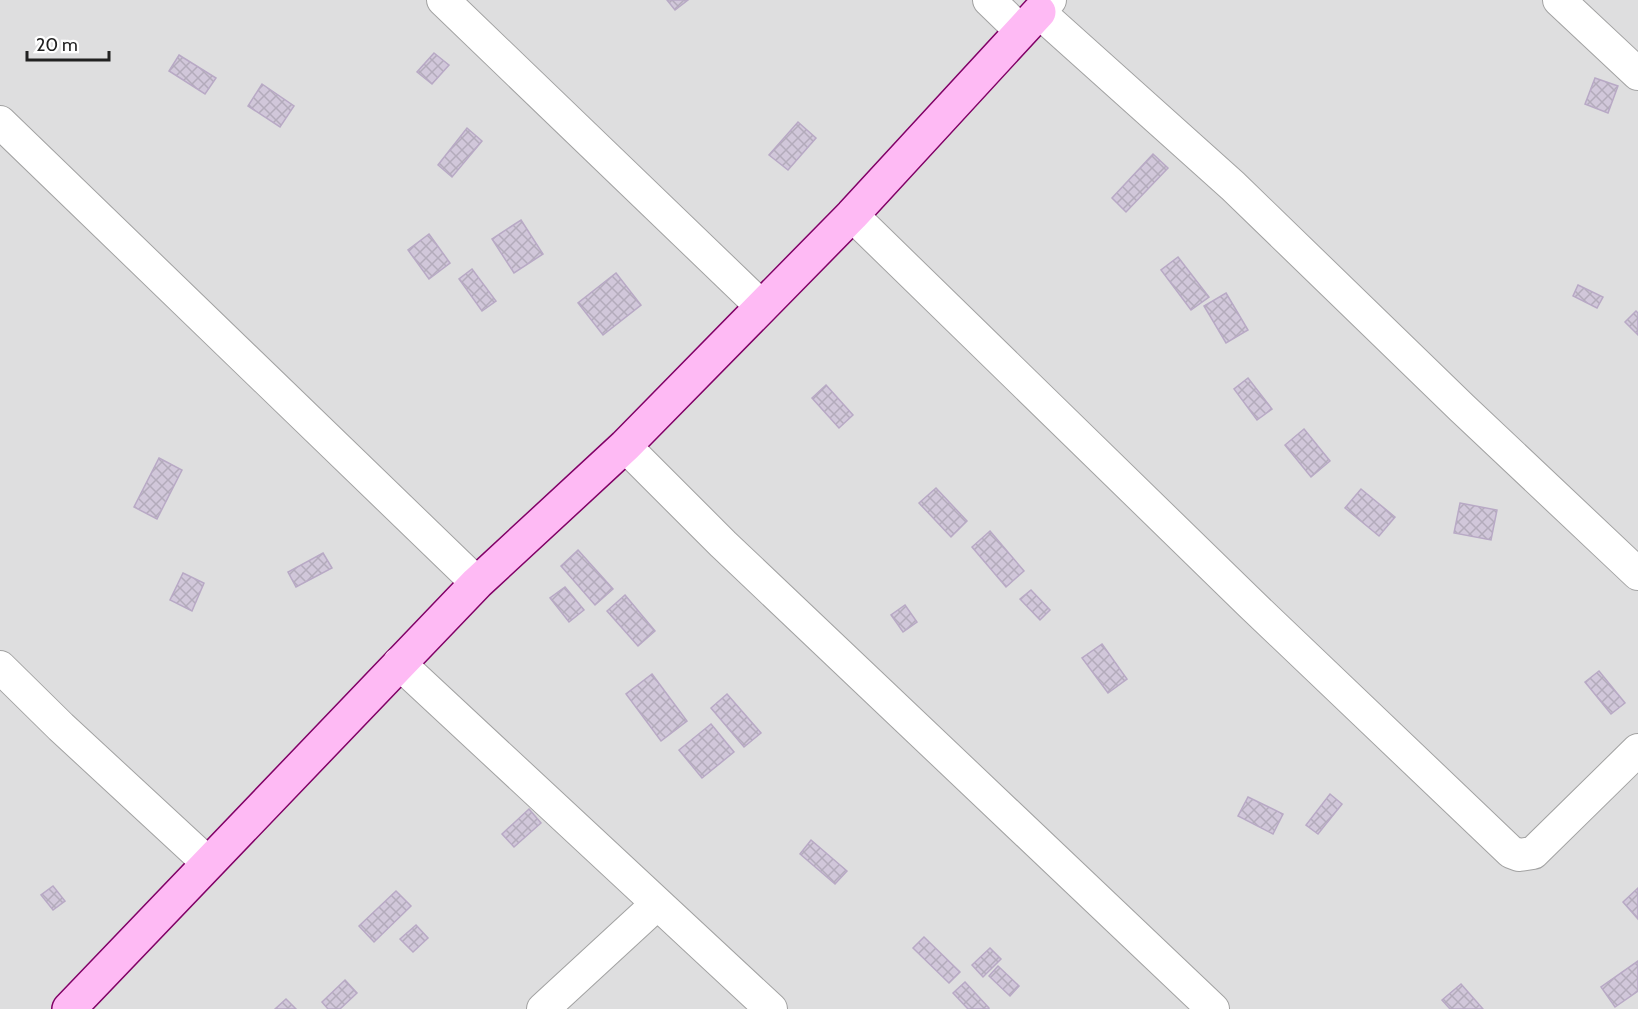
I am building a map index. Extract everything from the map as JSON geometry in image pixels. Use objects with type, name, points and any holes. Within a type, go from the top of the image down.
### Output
[{"type":"street","points":[[443,0],[761,306]]},
{"type":"street","points":[[989,0],[1037,14],[1233,186],[1462,408],[1638,574]]},
{"type":"street","points":[[1559,0],[1638,74]]},
{"type":"street","points":[[69,1009],[477,583],[625,446],[852,215],[1037,14]]},
{"type":"street","points":[[0,122],[477,583]]},
{"type":"street","points":[[852,215],[1233,587],[1511,852],[1519,855],[1533,853],[1638,750]]},
{"type":"street","points":[[625,446],[723,544],[1213,1009]]},
{"type":"street","points":[[399,663],[771,1009]]},
{"type":"street","points":[[0,667],[61,727],[208,863]]},
{"type":"street","points":[[543,1009],[657,904]]},
{"type":"shaded area","points":[[0,0],[1638,0],[1638,1009],[0,1009]]},
{"type":"building","points":[[667,0],[688,0],[675,10]]},
{"type":"building","points":[[434,53],[449,65],[432,84],[417,72]]},
{"type":"building","points":[[179,55],[216,78],[205,94],[169,71]]},
{"type":"building","points":[[1595,78],[1618,86],[1608,113],[1585,104]]},
{"type":"building","points":[[262,84],[294,106],[280,127],[248,106]]},
{"type":"building","points":[[798,122],[816,138],[788,170],[769,155]]},
{"type":"building","points":[[467,128],[482,141],[452,177],[438,165]]},
{"type":"building","points":[[1153,154],[1168,168],[1126,212],[1112,198]]},
{"type":"building","points":[[521,220],[543,254],[514,273],[492,239]]},
{"type":"building","points":[[429,234],[450,263],[429,279],[408,250]]},
{"type":"building","points":[[1178,257],[1209,297],[1191,310],[1161,270]]},
{"type":"building","points":[[472,269],[496,301],[482,311],[459,279]]},
{"type":"building","points":[[616,273],[641,305],[603,335],[578,303]]},
{"type":"building","points":[[1578,285],[1603,297],[1597,308],[1573,296]]},
{"type":"building","points":[[1226,293],[1248,330],[1226,343],[1204,306]]},
{"type":"building","points":[[1636,311],[1638,313],[1638,335],[1625,322]]},
{"type":"building","points":[[1248,378],[1272,409],[1257,420],[1234,389]]},
{"type":"building","points":[[826,385],[853,415],[839,428],[812,398]]},
{"type":"building","points":[[1304,429],[1330,461],[1311,477],[1285,445]]},
{"type":"building","points":[[159,458],[182,470],[157,519],[134,507]]},
{"type":"building","points":[[936,488],[967,521],[951,537],[919,503]]},
{"type":"building","points":[[1361,489],[1395,517],[1379,536],[1345,508]]},
{"type":"building","points":[[1460,503],[1497,510],[1491,540],[1454,533]]},
{"type":"building","points":[[990,531],[1024,571],[1006,587],[972,547]]},
{"type":"building","points":[[578,550],[613,589],[595,605],[561,566]]},
{"type":"building","points":[[323,553],[332,568],[296,587],[288,572]]},
{"type":"building","points":[[183,573],[204,583],[192,611],[170,600]]},
{"type":"building","points":[[565,587],[584,610],[569,622],[550,598]]},
{"type":"building","points":[[1031,590],[1050,610],[1040,620],[1020,599]]},
{"type":"building","points":[[625,595],[655,631],[638,646],[607,611]]},
{"type":"building","points":[[905,605],[917,622],[903,632],[891,615]]},
{"type":"building","points":[[1102,644],[1127,679],[1108,693],[1082,658]]},
{"type":"building","points":[[1599,671],[1625,703],[1611,714],[1585,682]]},
{"type":"building","points":[[652,674],[687,721],[661,741],[626,694]]},
{"type":"building","points":[[727,694],[761,733],[744,747],[711,708]]},
{"type":"building","points":[[711,724],[734,752],[702,778],[679,750]]},
{"type":"building","points":[[1330,794],[1342,804],[1318,834],[1306,825]]},
{"type":"building","points":[[1248,797],[1283,814],[1273,834],[1238,816]]},
{"type":"building","points":[[529,809],[541,823],[514,847],[502,834]]},
{"type":"building","points":[[811,840],[847,871],[835,884],[800,854]]},
{"type":"building","points":[[53,886],[65,901],[53,910],[41,895]]},
{"type":"building","points":[[1638,888],[1638,919],[1623,902]]},
{"type":"building","points":[[396,891],[411,906],[374,942],[359,926]]},
{"type":"building","points":[[416,925],[428,938],[413,952],[400,939]]},
{"type":"building","points":[[924,937],[960,972],[949,983],[913,948]]},
{"type":"building","points":[[990,948],[1001,959],[983,977],[972,965]]},
{"type":"building","points":[[1638,961],[1638,991],[1615,1007],[1601,987]]},
{"type":"building","points":[[998,966],[1019,986],[1010,996],[989,976]]},
{"type":"building","points":[[345,980],[357,993],[340,1009],[328,1009],[322,1002]]},
{"type":"building","points":[[965,982],[989,1009],[968,1009],[953,993]]},
{"type":"building","points":[[1461,984],[1483,1009],[1450,1009],[1442,1000]]},
{"type":"building","points":[[286,999],[296,1009],[275,1009]]}]
